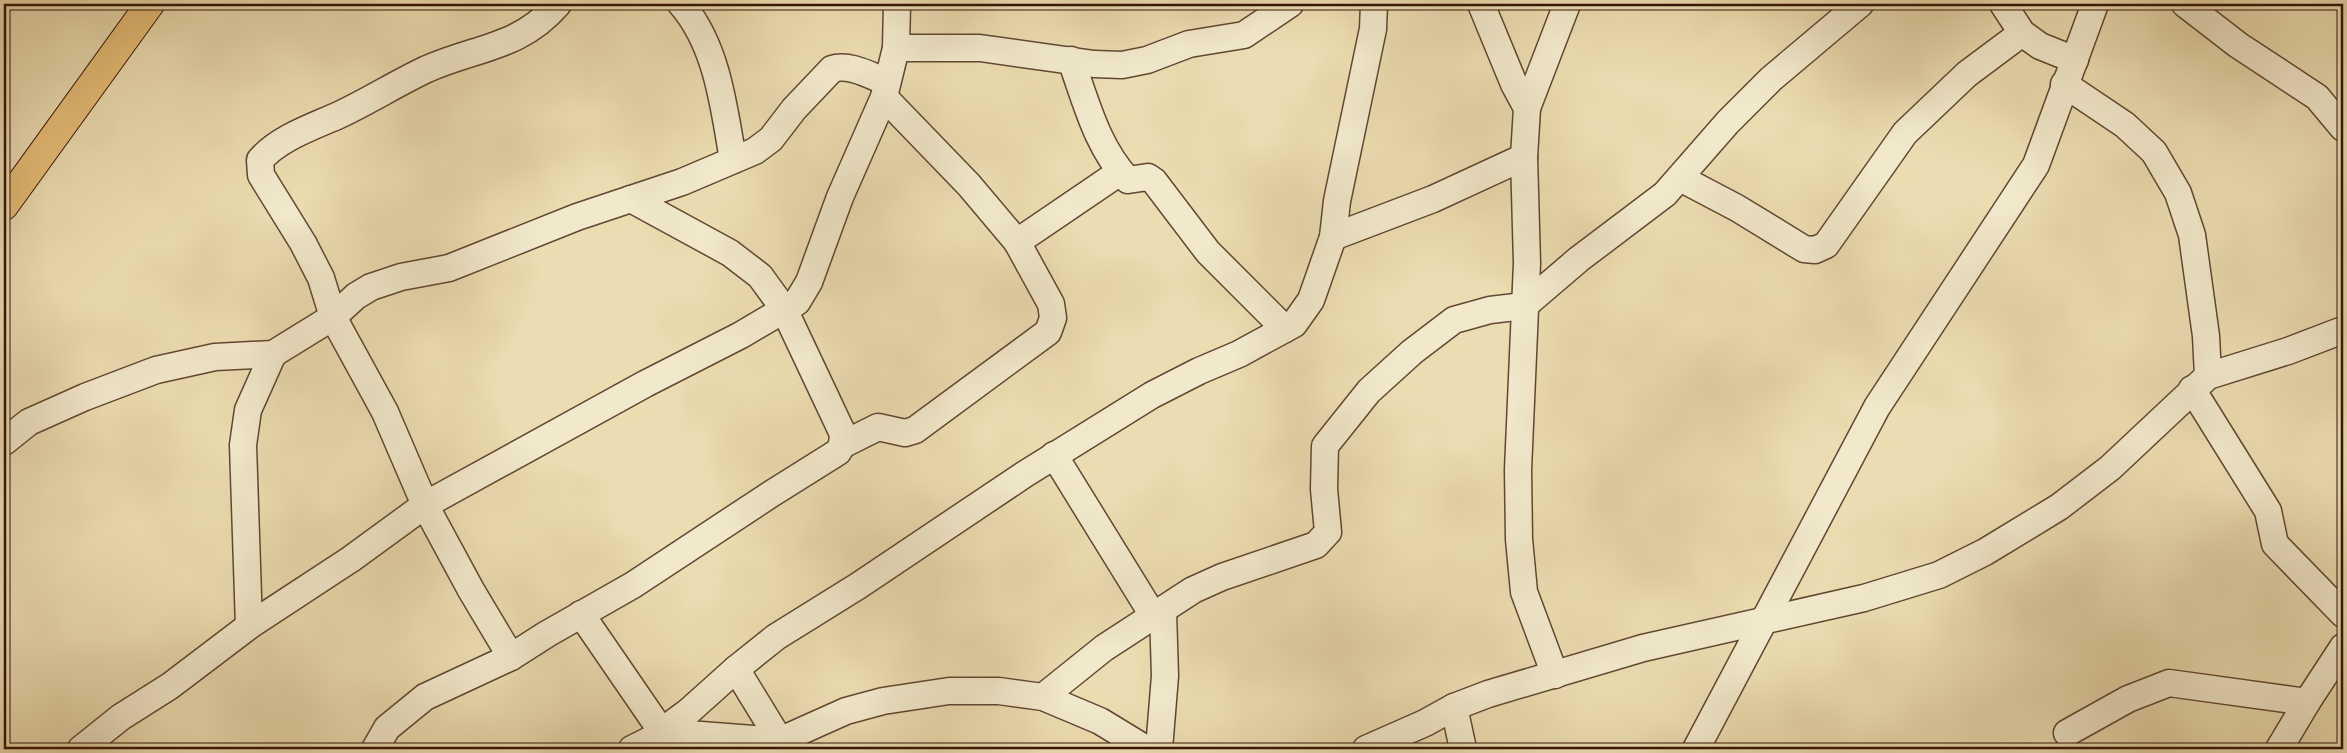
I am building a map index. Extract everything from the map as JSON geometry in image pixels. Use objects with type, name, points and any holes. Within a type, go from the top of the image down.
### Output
[{"type":"main road","points":[[4,206],[147,5]]},
{"type":"street","points":[[511,657],[471,590],[425,505],[385,412],[333,317],[321,278],[303,243],[261,175],[260,160],[268,150],[310,127],[359,106],[408,78],[450,59],[499,45],[529,32],[558,4]]},
{"type":"street","points":[[681,4],[692,17],[710,57],[723,103],[733,160]]},
{"type":"street","points":[[81,749],[121,717],[170,686],[249,626],[351,559],[425,505],[798,302],[809,282],[840,197],[886,89],[896,48],[897,4]]},
{"type":"street","points":[[896,48],[980,48],[1094,64],[1122,65],[1147,60],[1189,44],[1244,35],[1290,4]]},
{"type":"street","points":[[648,742],[688,712],[736,668],[776,636],[850,591],[1054,455],[1152,395],[1199,371],[1239,354],[1294,324],[1310,300],[1333,237],[1342,173],[1373,30],[1374,4]]},
{"type":"street","points":[[1481,4],[1514,84],[1527,108]]},
{"type":"street","points":[[1555,675],[1524,592],[1519,539],[1518,470],[1527,263],[1524,156],[1527,108],[1566,4]]},
{"type":"street","points":[[1043,697],[1104,648],[1159,615],[1193,590],[1222,577],[1316,545],[1324,539],[1328,532],[1324,481],[1325,446],[1369,390],[1412,352],[1454,320],[1490,310],[1524,306],[1579,259],[1665,194],[1728,122],[1770,79],[1860,4]]},
{"type":"street","points":[[2003,4],[2022,33],[2040,46],[2075,60]]},
{"type":"street","points":[[1696,749],[1766,622],[1877,408],[2036,165],[2064,84],[2075,60],[2095,4]]},
{"type":"street","points":[[2185,4],[2238,45],[2317,97],[2343,128]]},
{"type":"street","points":[[1680,178],[1737,208],[1804,249],[1815,250],[1821,248],[1826,245],[1905,133],[1967,74],[2022,33]]},
{"type":"street","points":[[1071,60],[1092,122],[1108,155],[1120,172],[1128,180],[1148,177],[1154,181],[1208,252],[1285,329]]},
{"type":"street","points":[[4,442],[29,422],[85,397],[156,370],[215,357],[272,354],[333,317],[356,296],[370,287],[401,278],[449,268],[576,217],[682,182],[755,151],[771,139],[794,110],[832,69],[838,66],[848,68],[886,89],[969,185],[1017,242],[1051,304],[1053,318],[1048,332],[915,430],[905,433],[878,427],[842,445]]},
{"type":"street","points":[[2064,84],[2126,125],[2154,152],[2178,193],[2192,235],[2206,336],[2200,382],[2268,510],[2275,544],[2343,614]]},
{"type":"street","points":[[2317,97],[2343,104]]},
{"type":"street","points":[[1333,237],[1433,199],[1524,156]]},
{"type":"street","points":[[1017,242],[1120,172]]},
{"type":"street","points":[[375,749],[386,728],[425,697],[511,657],[671,561],[838,452],[842,445],[843,434],[784,309],[760,276],[730,253],[631,199]]},
{"type":"street","points":[[1366,749],[1425,723],[1454,707],[1488,694],[1681,638],[1766,622],[1864,598],[1939,575],[1985,552],[2059,507],[2110,468],[2200,382],[2343,330]]},
{"type":"street","points":[[249,626],[243,445],[248,410],[272,354]]},
{"type":"street","points":[[1054,455],[1159,615],[1165,676],[1159,749]]},
{"type":"street","points":[[581,614],[648,742]]},
{"type":"street","points":[[2279,749],[2306,702],[2343,647]]},
{"type":"street","points":[[736,668],[782,745]]},
{"type":"street","points":[[2067,733],[2128,699],[2169,683],[2306,702]]},
{"type":"street","points":[[648,742],[782,745],[846,711],[883,701],[948,691],[999,691],[1043,697],[1100,721],[1146,749]]},
{"type":"street","points":[[1454,707],[1463,749]]}]
